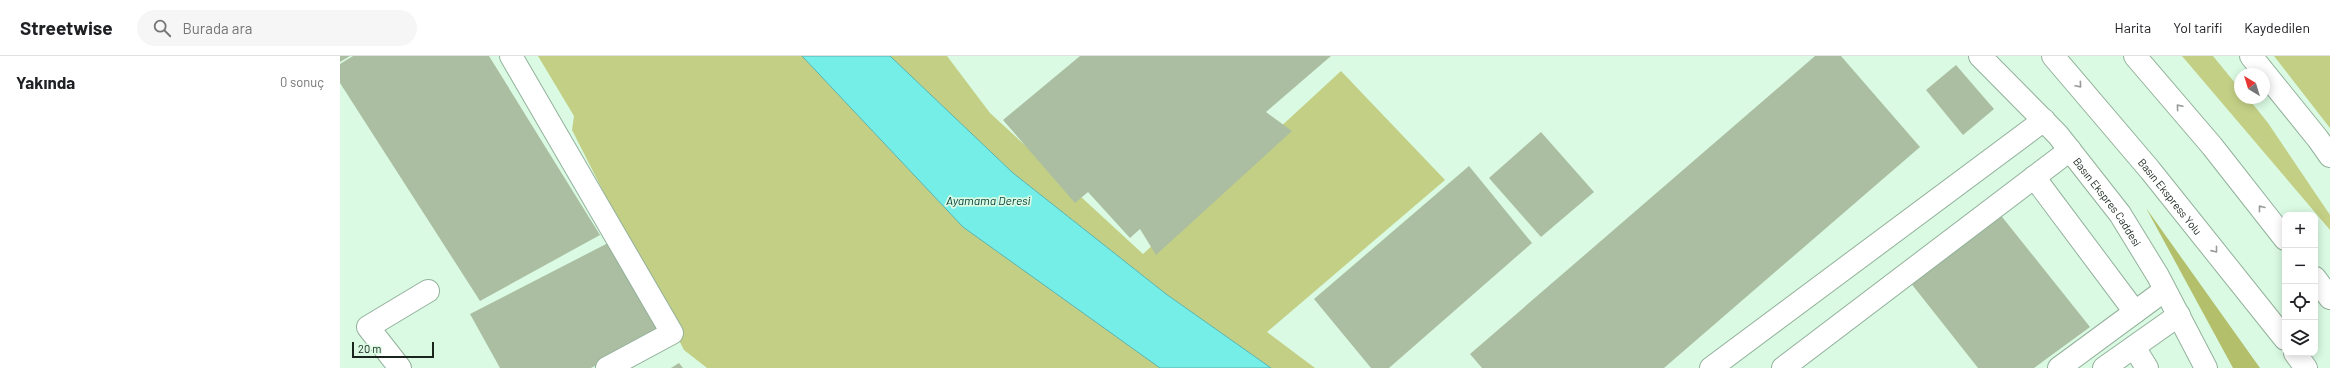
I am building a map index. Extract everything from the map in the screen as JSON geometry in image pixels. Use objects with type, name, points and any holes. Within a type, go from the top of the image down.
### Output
[{"type":"main road","points":[[511,56],[672,333],[607,368]]},
{"type":"main road","name":"Basın Ekspres Caddesi","points":[[1980,56],[2044,120],[2070,150],[2120,214],[2179,315],[2206,368]]},
{"type":"main road","name":"Basın Ekspress Yolu","points":[[2053,56],[2150,170],[2282,336]]},
{"type":"main road","points":[[2135,56],[2212,146],[2282,235]]},
{"type":"main road","points":[[2251,56],[2330,156]]},
{"type":"main road","points":[[1711,368],[2044,120]]},
{"type":"main road","points":[[1783,368],[2070,150]]},
{"type":"main road","points":[[2034,177],[2135,312]]},
{"type":"main road","points":[[2318,282],[2330,298]]},
{"type":"main road","points":[[2059,368],[2165,290]]},
{"type":"main road","points":[[400,368],[368,327],[428,291]]},
{"type":"main road","points":[[2104,368],[2179,315]]},
{"type":"main road","points":[[2134,347],[2147,368]]},
{"type":"main road","points":[[2297,356],[2306,368]]},
{"type":"green space","points":[[538,56],[802,56],[963,227],[1160,368],[707,368],[684,350],[572,130],[574,116]]},
{"type":"green space","points":[[890,56],[947,56],[990,113],[1143,254],[1341,71],[1445,180],[1267,332],[1315,368],[1271,368],[1166,294],[1013,173]]},
{"type":"green space","points":[[2182,56],[2213,56],[2234,82],[2234,104],[2253,104],[2268,123],[2330,215],[2330,230],[2318,216],[2318,212],[2315,212]]},
{"type":"green space","points":[[2274,56],[2330,56],[2330,128]]},
{"type":"green space","points":[[2146,208],[2260,368],[2233,368]]},
{"type":"water","name":"Ayamama Deresi","points":[[802,56],[890,56],[1013,173],[1166,294],[1271,368],[1160,368],[963,227]]},
{"type":"building","points":[[340,56],[350,56],[340,62]]},
{"type":"building","points":[[353,56],[489,56],[600,235],[480,301],[340,83],[340,64]]},
{"type":"building","points":[[1080,56],[1331,56],[1266,112],[1292,131],[1156,255],[1140,229],[1130,238],[1088,192],[1075,203],[1003,120]]},
{"type":"building","points":[[1815,56],[1841,56],[1920,147],[1664,368],[1482,368],[1470,354]]},
{"type":"building","points":[[1956,65],[1994,109],[1963,135],[1926,90]]},
{"type":"building","points":[[1541,132],[1594,192],[1541,237],[1489,178]]},
{"type":"building","points":[[1469,166],[1532,243],[1389,368],[1371,368],[1314,299]]},
{"type":"building","points":[[1999,213],[2090,327],[2034,368],[1978,368],[1910,282]]},
{"type":"building","points":[[610,242],[663,329],[591,368],[500,368],[470,314]]},
{"type":"building","points":[[679,363],[683,368],[671,368]]}]
